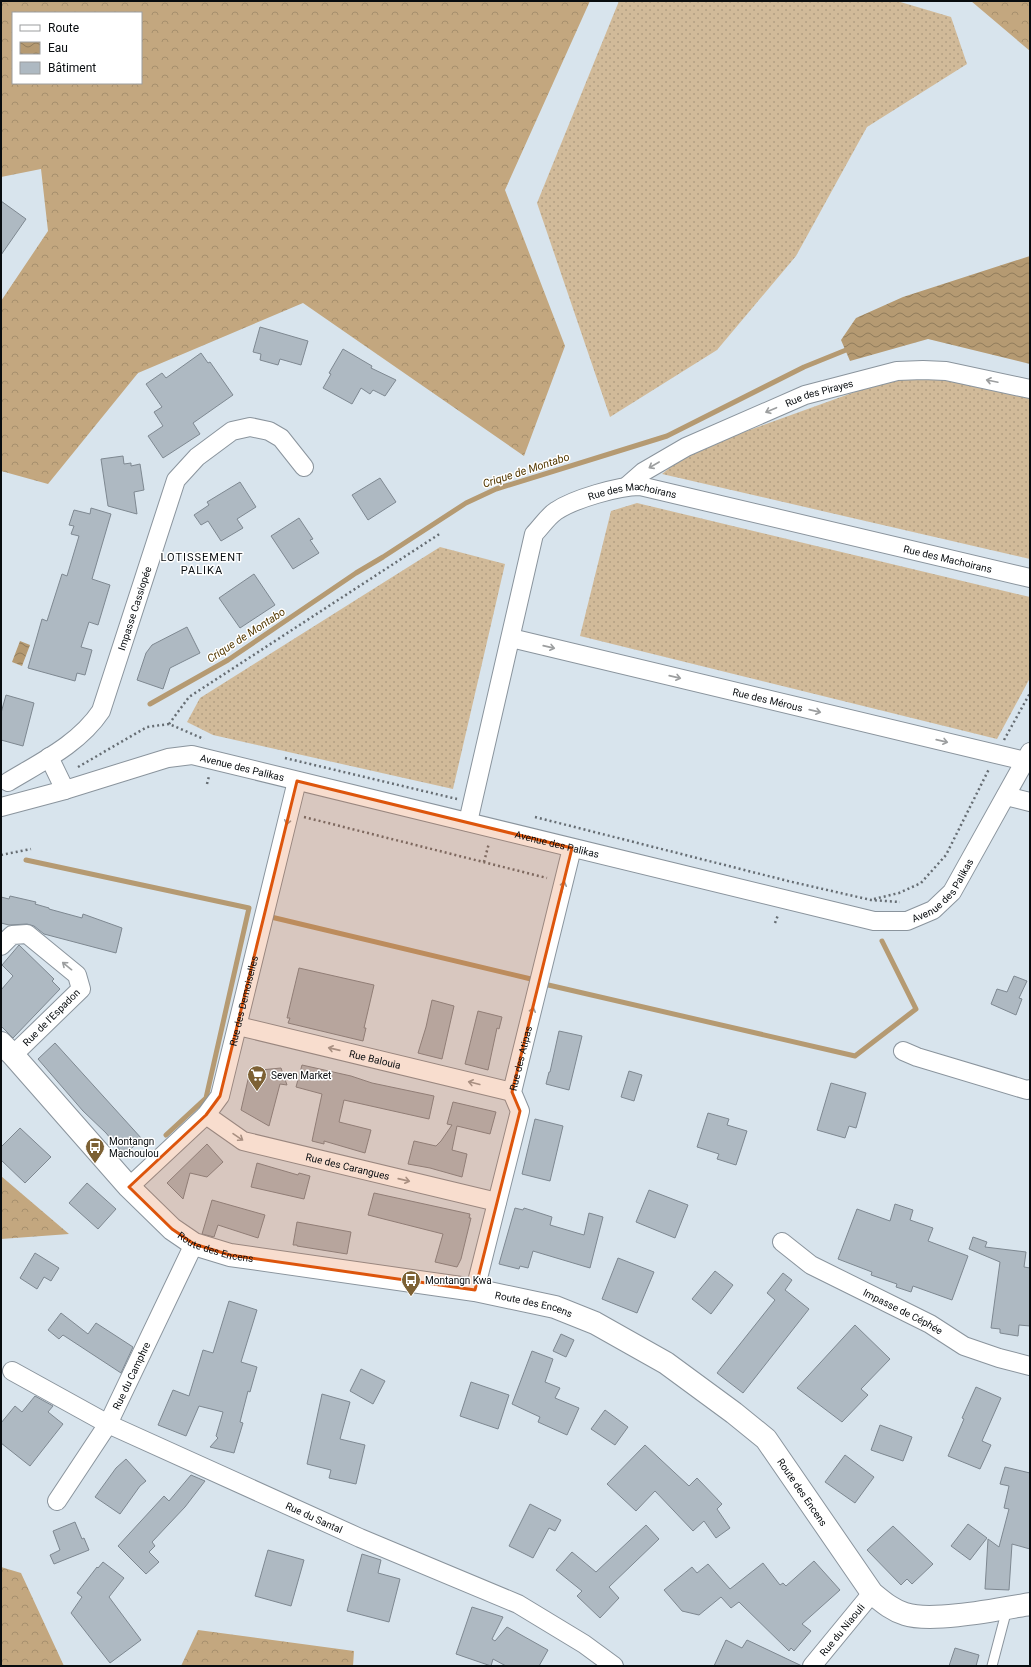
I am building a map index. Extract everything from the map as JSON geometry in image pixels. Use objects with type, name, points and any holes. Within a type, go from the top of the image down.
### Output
[{"type":"street","name":"Rue des Pirayes","points":[[627,486],[643,472],[686,447],[798,398],[898,371],[946,371],[1030,389]]},
{"type":"street","name":"Impasse Cassiopée","points":[[8,782],[77,738],[93,723],[101,711],[176,480],[186,468],[197,457],[232,431],[250,427],[269,431],[281,438],[304,467]]},
{"type":"street","name":"Rue des Machoirans","points":[[468,822],[534,534],[555,511],[603,492],[627,486],[640,486],[1030,578]]},
{"type":"street","name":"Rue des Mérous","points":[[511,638],[1028,757]]},
{"type":"street","name":"Avenue des Palikas","points":[[1,807],[64,790],[168,758],[192,755],[874,920],[907,920],[932,910],[952,892],[1028,757]]},
{"type":"street","points":[[49,757],[64,790]]},
{"type":"street","name":"Rue des Demoiselles","points":[[129,1187],[206,1115],[220,1096],[297,781]]},
{"type":"street","points":[[1006,796],[1030,802]]},
{"type":"street","name":"Rue des Atipas","points":[[475,1290],[520,1111],[512,1092],[572,848]]},
{"type":"street","name":"Rue de l'Espadon","points":[[1,946],[12,935],[27,934],[77,975],[81,989],[7,1049]]},
{"type":"street","name":"Rue Balouia","points":[[238,1026],[512,1092]]},
{"type":"street","name":"Route des Encens","points":[[7,1049],[129,1187],[172,1229],[194,1244],[230,1255],[475,1290],[555,1307],[595,1323],[666,1363],[734,1413],[766,1439],[872,1593],[890,1608],[907,1615],[924,1617],[944,1616],[1030,1604]]},
{"type":"street","points":[[903,1051],[1027,1090],[1030,1089]]},
{"type":"street","name":"Rue des Carangues","points":[[206,1115],[243,1140],[498,1202]]},
{"type":"street","name":"Impasse de Céphée","points":[[782,1242],[811,1265],[930,1324],[964,1346],[999,1358],[1030,1366]]},
{"type":"street","name":"Rue du Camphre","points":[[57,1501],[108,1424],[194,1244]]},
{"type":"street","name":"Rue du Santal","points":[[12,1371],[108,1424],[360,1538],[518,1604],[584,1644],[614,1666]]},
{"type":"street","name":"Rue du Niaouli","points":[[812,1666],[872,1593]]},
{"type":"lane","points":[[992,1666],[1008,1608]]},
{"type":"path","points":[[169,724],[189,697],[441,533]]},
{"type":"path","points":[[1001,744],[1030,693]]},
{"type":"path","points":[[87,762],[147,727],[169,724],[206,740]]},
{"type":"path","points":[[278,757],[461,799]]},
{"type":"path","points":[[871,900],[899,893],[921,883],[946,855],[992,764]]},
{"type":"path","points":[[298,815],[550,879]]},
{"type":"path","points":[[535,817],[788,881],[871,900],[901,902]]},
{"type":"path","points":[[484,862],[491,837]]},
{"type":"path","points":[[1,854],[31,849]]},
{"type":"highlighted area","points":[[297,781],[572,848],[512,1092],[520,1111],[475,1290],[230,1255],[194,1244],[172,1229],[129,1187],[206,1115],[220,1096]]},
{"type":"shaded area","points":[[619,1],[897,1],[951,17],[967,64],[867,127],[796,256],[717,350],[610,417],[537,203]]},
{"type":"shaded area","points":[[939,378],[1030,398],[1030,559],[662,474],[689,452],[888,380]]},
{"type":"shaded area","points":[[637,503],[1030,597],[1030,678],[997,739],[580,636],[611,511]]},
{"type":"shaded area","points":[[440,547],[505,564],[453,789],[213,735],[187,722],[200,698]]},
{"type":"green space","points":[[1,1],[590,1],[505,190],[565,346],[524,456],[303,303],[138,373],[48,484],[1,471],[1,301],[48,231],[41,169],[1,177]]},
{"type":"green space","points":[[971,1],[1030,1],[1030,51]]},
{"type":"green space","points":[[1,1176],[69,1234],[1,1239]]},
{"type":"green space","points":[[1,1567],[21,1573],[64,1666],[1,1666]]},
{"type":"green space","points":[[198,1630],[354,1651],[353,1666],[181,1666]]},
{"type":"water","points":[[1030,256],[1030,364],[928,339],[850,361],[841,340],[856,318],[903,297]]},
{"type":"water","points":[[20,641],[30,645],[22,666],[12,662]]},
{"type":"building","points":[[1,201],[26,219],[1,255]]},
{"type":"building","points":[[260,327],[308,341],[301,365],[280,359],[278,365],[260,360],[261,354],[253,352]]},
{"type":"building","points":[[343,349],[372,366],[371,368],[396,380],[385,396],[373,390],[370,394],[361,388],[352,404],[323,388],[331,374],[329,373]]},
{"type":"building","points":[[201,353],[208,363],[210,362],[233,395],[193,423],[200,434],[163,458],[148,436],[163,426],[154,412],[162,407],[146,384],[162,373],[166,378]]},
{"type":"building","points":[[123,456],[124,464],[131,463],[131,466],[140,464],[144,490],[134,492],[137,514],[108,506],[101,459]]},
{"type":"building","points":[[380,478],[396,502],[368,520],[352,495]]},
{"type":"building","points":[[240,482],[256,507],[237,519],[243,528],[221,541],[208,521],[201,525],[194,515],[209,505],[207,502]]},
{"type":"building","points":[[91,508],[111,514],[92,579],[110,585],[98,625],[89,622],[81,647],[92,650],[85,675],[77,673],[75,681],[28,668],[42,619],[47,621],[62,574],[67,576],[79,536],[71,534],[74,526],[69,525],[74,510],[90,514]]},
{"type":"building","points":[[299,518],[313,539],[310,540],[319,553],[293,569],[271,536]]},
{"type":"building","points":[[254,574],[275,605],[240,628],[219,598]]},
{"type":"building","points":[[187,627],[200,653],[170,668],[163,689],[137,680],[146,653],[152,645]]},
{"type":"building","points":[[6,695],[34,703],[23,746],[1,740],[1,713]]},
{"type":"building","points":[[10,896],[36,902],[35,904],[49,909],[82,918],[83,914],[122,928],[116,953],[44,934],[34,926],[27,924],[9,925],[1,923],[1,897],[9,899]]},
{"type":"building","points":[[19,945],[54,979],[52,981],[60,989],[13,1038],[1,1026],[1,990],[13,976],[2,965]]},
{"type":"building","points":[[299,968],[374,985],[364,1028],[366,1028],[363,1041],[288,1023],[290,1018],[287,1018]]},
{"type":"building","points":[[1014,976],[1027,981],[1019,998],[1022,999],[1016,1015],[991,1004],[997,989],[1007,992]]},
{"type":"building","points":[[432,1000],[454,1006],[442,1059],[418,1053]]},
{"type":"building","points":[[478,1011],[502,1017],[499,1029],[497,1028],[488,1070],[465,1064]]},
{"type":"building","points":[[559,1031],[582,1036],[569,1090],[546,1084]]},
{"type":"building","points":[[55,1043],[142,1139],[124,1155],[106,1133],[83,1111],[38,1059]]},
{"type":"building","points":[[302,1065],[351,1076],[372,1083],[434,1096],[429,1119],[344,1100],[339,1122],[371,1130],[365,1153],[324,1141],[324,1144],[312,1141],[322,1094],[296,1087]]},
{"type":"building","points":[[281,1068],[287,1085],[280,1084],[269,1126],[241,1110],[250,1071]]},
{"type":"building","points":[[629,1071],[642,1075],[634,1101],[621,1097]]},
{"type":"building","points":[[831,1083],[866,1093],[856,1128],[849,1126],[845,1138],[817,1130]]},
{"type":"building","points":[[453,1102],[496,1112],[490,1134],[457,1126],[452,1150],[467,1154],[462,1177],[430,1168],[408,1164],[414,1141],[436,1146],[441,1141],[452,1125],[447,1124]]},
{"type":"building","points":[[708,1113],[729,1119],[727,1125],[747,1131],[736,1165],[717,1159],[719,1154],[697,1147]]},
{"type":"building","points":[[535,1119],[563,1126],[550,1181],[522,1174]]},
{"type":"building","points":[[20,1128],[51,1157],[25,1183],[1,1160],[1,1147]]},
{"type":"building","points":[[207,1144],[223,1162],[207,1177],[190,1173],[183,1199],[167,1183]]},
{"type":"building","points":[[257,1163],[298,1175],[299,1173],[310,1176],[304,1199],[251,1187]]},
{"type":"building","points":[[87,1183],[116,1209],[98,1229],[69,1203]]},
{"type":"building","points":[[649,1190],[688,1205],[675,1238],[636,1222]]},
{"type":"building","points":[[374,1193],[470,1214],[469,1218],[471,1218],[461,1259],[457,1267],[435,1262],[443,1234],[368,1215]]},
{"type":"building","points":[[212,1200],[265,1215],[258,1238],[218,1225],[214,1237],[202,1234]]},
{"type":"building","points":[[895,1204],[913,1210],[910,1220],[933,1228],[928,1241],[968,1256],[952,1300],[913,1286],[911,1292],[896,1287],[897,1284],[871,1275],[872,1272],[838,1259],[857,1209],[890,1221]]},
{"type":"building","points":[[515,1208],[523,1210],[524,1208],[552,1217],[550,1225],[584,1235],[589,1213],[603,1217],[590,1268],[533,1251],[528,1268],[520,1266],[519,1269],[499,1264]]},
{"type":"building","points":[[297,1222],[351,1232],[347,1254],[293,1245]]},
{"type":"building","points":[[973,1237],[987,1242],[985,1247],[1026,1252],[1024,1267],[1030,1268],[1030,1326],[1019,1325],[1018,1336],[1000,1333],[1000,1329],[991,1328],[1000,1262],[969,1249]]},
{"type":"building","points":[[35,1253],[59,1268],[51,1281],[44,1277],[37,1289],[20,1278]]},
{"type":"building","points":[[618,1258],[654,1272],[637,1313],[602,1299]]},
{"type":"building","points":[[715,1271],[733,1285],[711,1314],[692,1299]]},
{"type":"building","points":[[783,1273],[792,1280],[785,1290],[809,1309],[743,1393],[717,1373],[775,1300],[767,1293]]},
{"type":"building","points":[[229,1301],[257,1310],[241,1362],[257,1367],[250,1392],[248,1391],[240,1422],[243,1423],[234,1453],[210,1447],[218,1438],[216,1436],[223,1412],[199,1406],[186,1436],[158,1425],[173,1390],[189,1396],[203,1350],[213,1353]]},
{"type":"building","points":[[61,1313],[88,1334],[96,1323],[133,1347],[121,1373],[63,1335],[59,1339],[48,1330]]},
{"type":"building","points":[[855,1325],[890,1359],[861,1389],[868,1395],[842,1422],[797,1388]]},
{"type":"building","points":[[561,1334],[574,1340],[566,1357],[553,1351]]},
{"type":"building","points":[[532,1351],[553,1359],[545,1382],[560,1388],[555,1398],[579,1408],[567,1435],[538,1422],[540,1417],[512,1404]]},
{"type":"building","points":[[361,1369],[385,1381],[373,1404],[350,1391]]},
{"type":"building","points":[[471,1382],[509,1395],[498,1429],[460,1416]]},
{"type":"building","points":[[976,1387],[1001,1398],[982,1441],[991,1445],[980,1469],[948,1456],[964,1419],[962,1418]]},
{"type":"building","points":[[322,1394],[350,1402],[340,1439],[365,1445],[356,1484],[329,1478],[331,1470],[307,1464]]},
{"type":"building","points":[[35,1396],[53,1406],[48,1412],[63,1424],[30,1466],[1,1443],[1,1423],[15,1406],[22,1412]]},
{"type":"building","points":[[605,1410],[628,1427],[615,1445],[591,1429]]},
{"type":"building","points":[[880,1425],[912,1437],[903,1461],[871,1450]]},
{"type":"building","points":[[645,1445],[689,1486],[697,1478],[722,1504],[717,1509],[730,1528],[716,1538],[704,1521],[693,1531],[655,1491],[636,1511],[607,1484]]},
{"type":"building","points":[[845,1455],[874,1477],[855,1503],[825,1482]]},
{"type":"building","points":[[126,1459],[146,1481],[140,1486],[120,1514],[95,1497],[116,1468]]},
{"type":"building","points":[[1005,1467],[1030,1473],[1030,1549],[1012,1544],[1009,1590],[985,1589],[988,1539],[999,1547],[1009,1509],[1004,1508],[1009,1486],[1000,1484]]},
{"type":"building","points":[[191,1475],[205,1481],[185,1507],[152,1542],[155,1546],[149,1552],[159,1562],[146,1574],[118,1546],[164,1496],[169,1501]]},
{"type":"building","points":[[530,1504],[561,1520],[555,1531],[549,1528],[533,1558],[509,1546]]},
{"type":"building","points":[[75,1522],[82,1539],[84,1538],[89,1550],[54,1564],[50,1555],[60,1550],[53,1531]]},
{"type":"building","points":[[968,1524],[987,1538],[970,1560],[951,1546]]},
{"type":"building","points":[[646,1525],[659,1539],[609,1587],[619,1598],[600,1618],[577,1596],[582,1591],[556,1570],[572,1552],[596,1572]]},
{"type":"building","points":[[893,1526],[933,1564],[912,1584],[907,1579],[901,1585],[867,1550]]},
{"type":"building","points":[[268,1550],[304,1560],[291,1606],[255,1596]]},
{"type":"building","points":[[362,1554],[381,1560],[378,1573],[400,1579],[389,1622],[347,1611]]},
{"type":"building","points":[[814,1561],[840,1590],[802,1624],[811,1631],[794,1651],[791,1648],[789,1651],[739,1602],[731,1608],[721,1597],[699,1615],[682,1611],[664,1590],[692,1567],[697,1573],[708,1564],[730,1589],[763,1563],[780,1585],[783,1583],[786,1586]]},
{"type":"building","points":[[103,1562],[124,1578],[109,1597],[141,1640],[110,1663],[71,1613],[82,1597],[77,1593],[97,1567],[98,1568]]},
{"type":"building","points":[[472,1607],[503,1617],[492,1639],[495,1641],[507,1627],[548,1650],[539,1666],[506,1666],[493,1659],[491,1666],[456,1654]]},
{"type":"building","points":[[726,1640],[742,1648],[747,1640],[802,1666],[714,1666]]},
{"type":"building","points":[[955,1648],[979,1655],[976,1666],[949,1666]]},
{"type":"waterway","name":"Crique de Montabo","points":[[150,704],[228,660],[356,573],[466,503],[496,489],[667,436],[804,367],[851,348]]},
{"type":"waterway","points":[[26,860],[249,908],[206,1098],[166,1135]]},
{"type":"waterway","points":[[271,917],[531,979]]},
{"type":"waterway","points":[[544,984],[855,1056],[916,1009],[882,941]]},
{"type":"place","name":"Seven Market","points":[[257,1092]]},
{"type":"place","name":"Montangn Machoulou","points":[[95,1164]]},
{"type":"place","name":"Montangn Kwa","points":[[411,1297]]},
{"type":"district","name":"LOTISSEMENT PALIKA","points":[[202,563]]}]
